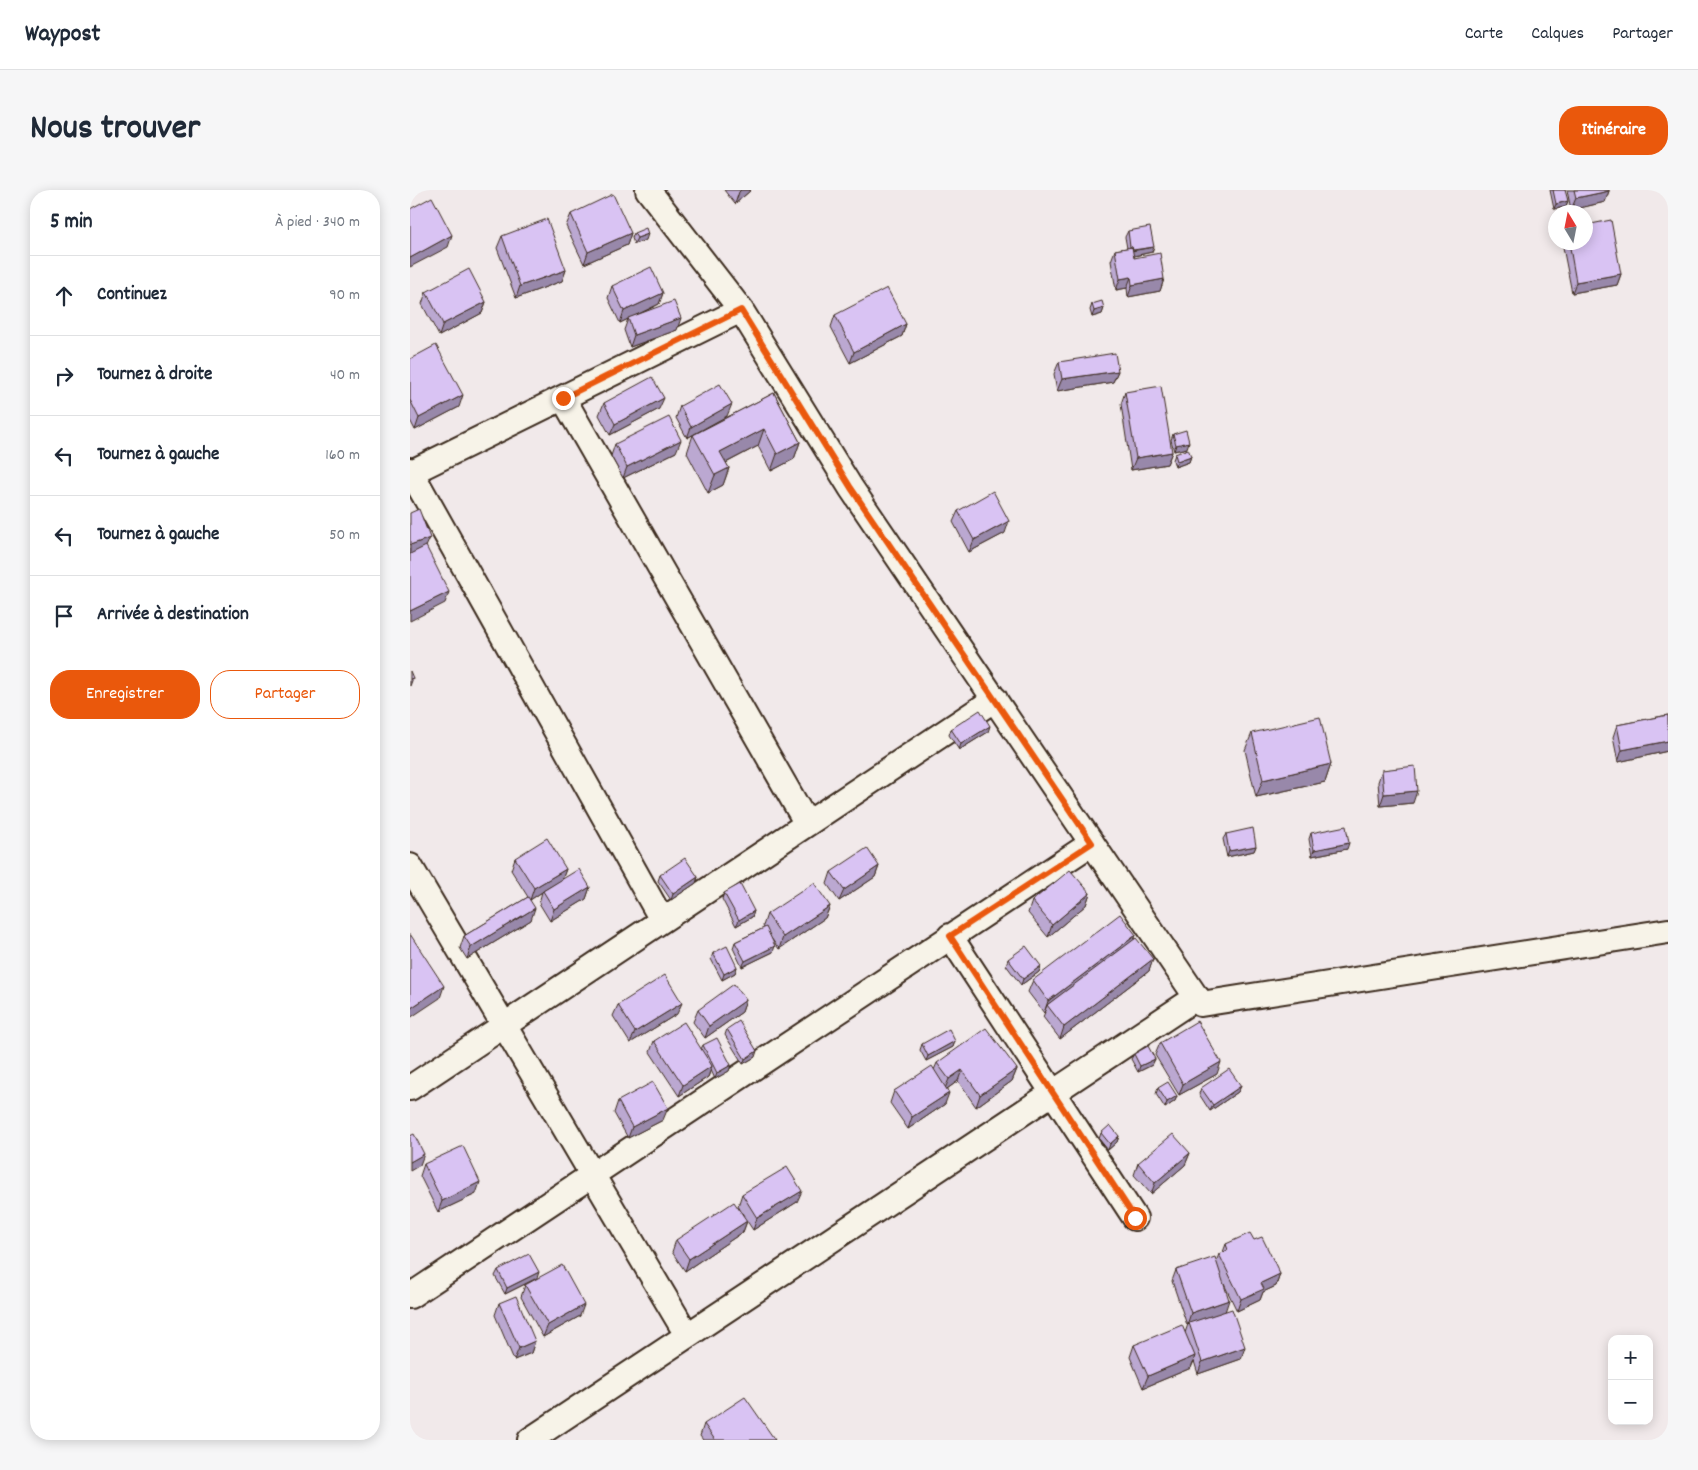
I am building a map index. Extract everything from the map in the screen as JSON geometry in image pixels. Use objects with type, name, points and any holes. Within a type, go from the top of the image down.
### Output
[{"type":"street","points":[[648,190],[741,310],[851,488],[1201,1004],[1668,931]]},
{"type":"street","points":[[662,920],[410,472],[741,310]]},
{"type":"street","points":[[563,398],[807,824]]},
{"type":"street","points":[[410,1088],[995,699]]},
{"type":"street","points":[[410,1296],[1092,843]]},
{"type":"street","points":[[410,866],[686,1335]]},
{"type":"street","points":[[950,936],[1135,1218]]},
{"type":"street","points":[[530,1440],[1197,997]]},
{"type":"building","points":[[1553,190],[1565,190],[1568,201],[1556,204]]},
{"type":"building","points":[[1574,190],[1609,190],[1609,191],[1576,198]]},
{"type":"building","points":[[613,194],[631,233],[588,252],[571,214]]},
{"type":"building","points":[[432,197],[452,235],[410,258],[410,209]]},
{"type":"building","points":[[547,219],[566,270],[520,286],[502,236]]},
{"type":"building","points":[[1611,220],[1621,274],[1576,282],[1570,250],[1593,250],[1593,224]]},
{"type":"building","points":[[1150,227],[1154,247],[1133,250],[1130,247],[1128,231]]},
{"type":"building","points":[[646,228],[648,234],[637,238],[634,233]]},
{"type":"building","points":[[1132,247],[1134,258],[1160,253],[1164,279],[1132,285],[1131,277],[1120,279],[1115,250]]},
{"type":"building","points":[[651,267],[663,293],[624,311],[612,286]]},
{"type":"building","points":[[469,269],[486,302],[443,324],[426,292]]},
{"type":"building","points":[[887,288],[906,324],[854,352],[835,315]]},
{"type":"building","points":[[674,301],[681,318],[634,335],[628,318]]},
{"type":"building","points":[[1102,301],[1104,308],[1094,311],[1092,304]]},
{"type":"building","points":[[436,345],[463,395],[419,418],[410,400],[410,359]]},
{"type":"building","points":[[1115,353],[1118,371],[1062,379],[1059,362]]},
{"type":"building","points":[[652,377],[664,398],[615,424],[604,403]]},
{"type":"building","points":[[720,384],[732,404],[691,427],[680,406]]},
{"type":"building","points":[[1161,386],[1172,452],[1136,458],[1125,392]]},
{"type":"building","points":[[774,393],[800,442],[777,454],[764,429],[720,452],[729,468],[715,475],[693,435]]},
{"type":"building","points":[[669,417],[681,440],[627,467],[615,444]]},
{"type":"building","points":[[1186,430],[1189,442],[1176,445],[1173,434]]},
{"type":"building","points":[[1188,449],[1191,456],[1177,461],[1175,454]]},
{"type":"building","points":[[993,491],[1009,521],[974,540],[958,511]]},
{"type":"building","points":[[419,509],[430,538],[410,545],[410,513]]},
{"type":"building","points":[[426,546],[449,592],[410,611],[410,554]]},
{"type":"building","points":[[980,710],[990,726],[961,744],[951,729]]},
{"type":"building","points":[[1668,715],[1668,741],[1622,750],[1617,725]]},
{"type":"building","points":[[1320,717],[1331,764],[1263,780],[1252,733]]},
{"type":"building","points":[[1415,766],[1417,791],[1384,794],[1382,770]]},
{"type":"building","points":[[1346,826],[1349,843],[1314,850],[1311,833]]},
{"type":"building","points":[[1253,828],[1256,846],[1229,851],[1226,834]]},
{"type":"building","points":[[547,838],[566,869],[534,888],[515,858]]},
{"type":"building","points":[[867,848],[879,866],[844,890],[831,872]]},
{"type":"building","points":[[685,858],[698,877],[673,894],[660,875]]},
{"type":"building","points":[[579,869],[590,887],[554,909],[543,891]]},
{"type":"building","points":[[1070,870],[1090,893],[1052,925],[1032,901]]},
{"type":"building","points":[[814,883],[830,906],[783,937],[767,914]]},
{"type":"building","points":[[740,884],[754,911],[739,920],[724,893]]},
{"type":"building","points":[[528,897],[535,908],[471,947],[464,936]]},
{"type":"building","points":[[1120,914],[1136,935],[1048,1001],[1033,980]]},
{"type":"building","points":[[766,927],[775,946],[745,961],[735,942]]},
{"type":"building","points":[[410,934],[444,986],[411,1008],[410,1007]]},
{"type":"building","points":[[1136,938],[1153,959],[1064,1027],[1047,1005]]},
{"type":"building","points":[[727,946],[737,967],[724,974],[713,953]]},
{"type":"building","points":[[1026,946],[1041,966],[1023,979],[1008,959]]},
{"type":"building","points":[[665,975],[682,1003],[635,1032],[618,1005]]},
{"type":"building","points":[[734,984],[746,1000],[709,1026],[698,1010]]},
{"type":"building","points":[[739,1021],[757,1051],[745,1059],[727,1029]]},
{"type":"building","points":[[1197,1021],[1221,1062],[1183,1084],[1160,1043]]},
{"type":"building","points":[[684,1022],[712,1066],[683,1085],[654,1041]]},
{"type":"building","points":[[986,1028],[1017,1069],[980,1095],[962,1070],[949,1079],[937,1063]]},
{"type":"building","points":[[949,1029],[955,1041],[928,1056],[922,1044]]},
{"type":"building","points":[[717,1038],[731,1065],[717,1073],[703,1045]]},
{"type":"building","points":[[1148,1046],[1155,1059],[1140,1066],[1134,1054]]},
{"type":"building","points":[[932,1066],[949,1093],[912,1117],[894,1091]]},
{"type":"building","points":[[1229,1069],[1241,1086],[1213,1105],[1201,1088]]},
{"type":"building","points":[[653,1082],[668,1108],[632,1127],[618,1101]]},
{"type":"building","points":[[1168,1082],[1177,1096],[1167,1102],[1158,1088]]},
{"type":"building","points":[[1110,1125],[1119,1136],[1110,1144],[1101,1133]]},
{"type":"building","points":[[414,1134],[424,1154],[410,1162],[410,1136]]},
{"type":"building","points":[[1173,1134],[1190,1153],[1155,1183],[1138,1163]]},
{"type":"building","points":[[463,1146],[480,1182],[442,1201],[424,1164]]},
{"type":"building","points":[[787,1167],[802,1191],[757,1218],[742,1194]]},
{"type":"building","points":[[734,1202],[747,1221],[689,1259],[676,1240]]},
{"type":"building","points":[[1250,1233],[1254,1240],[1262,1237],[1280,1274],[1261,1283],[1264,1289],[1241,1299],[1219,1254],[1228,1250],[1226,1244]]},
{"type":"building","points":[[529,1254],[539,1272],[507,1288],[498,1270]]},
{"type":"building","points":[[1215,1257],[1229,1300],[1191,1313],[1176,1270]]},
{"type":"building","points":[[562,1265],[584,1305],[548,1325],[525,1285]]},
{"type":"building","points":[[516,1296],[535,1341],[519,1348],[499,1303]]},
{"type":"building","points":[[1232,1309],[1245,1347],[1202,1362],[1189,1323]]},
{"type":"building","points":[[1182,1325],[1195,1356],[1148,1376],[1134,1345]]},
{"type":"building","points":[[745,1397],[775,1440],[715,1440],[704,1424]]},
{"type":"route","points":[[563,398],[741,310],[851,488],[1092,843],[950,936],[1135,1218]]}]
